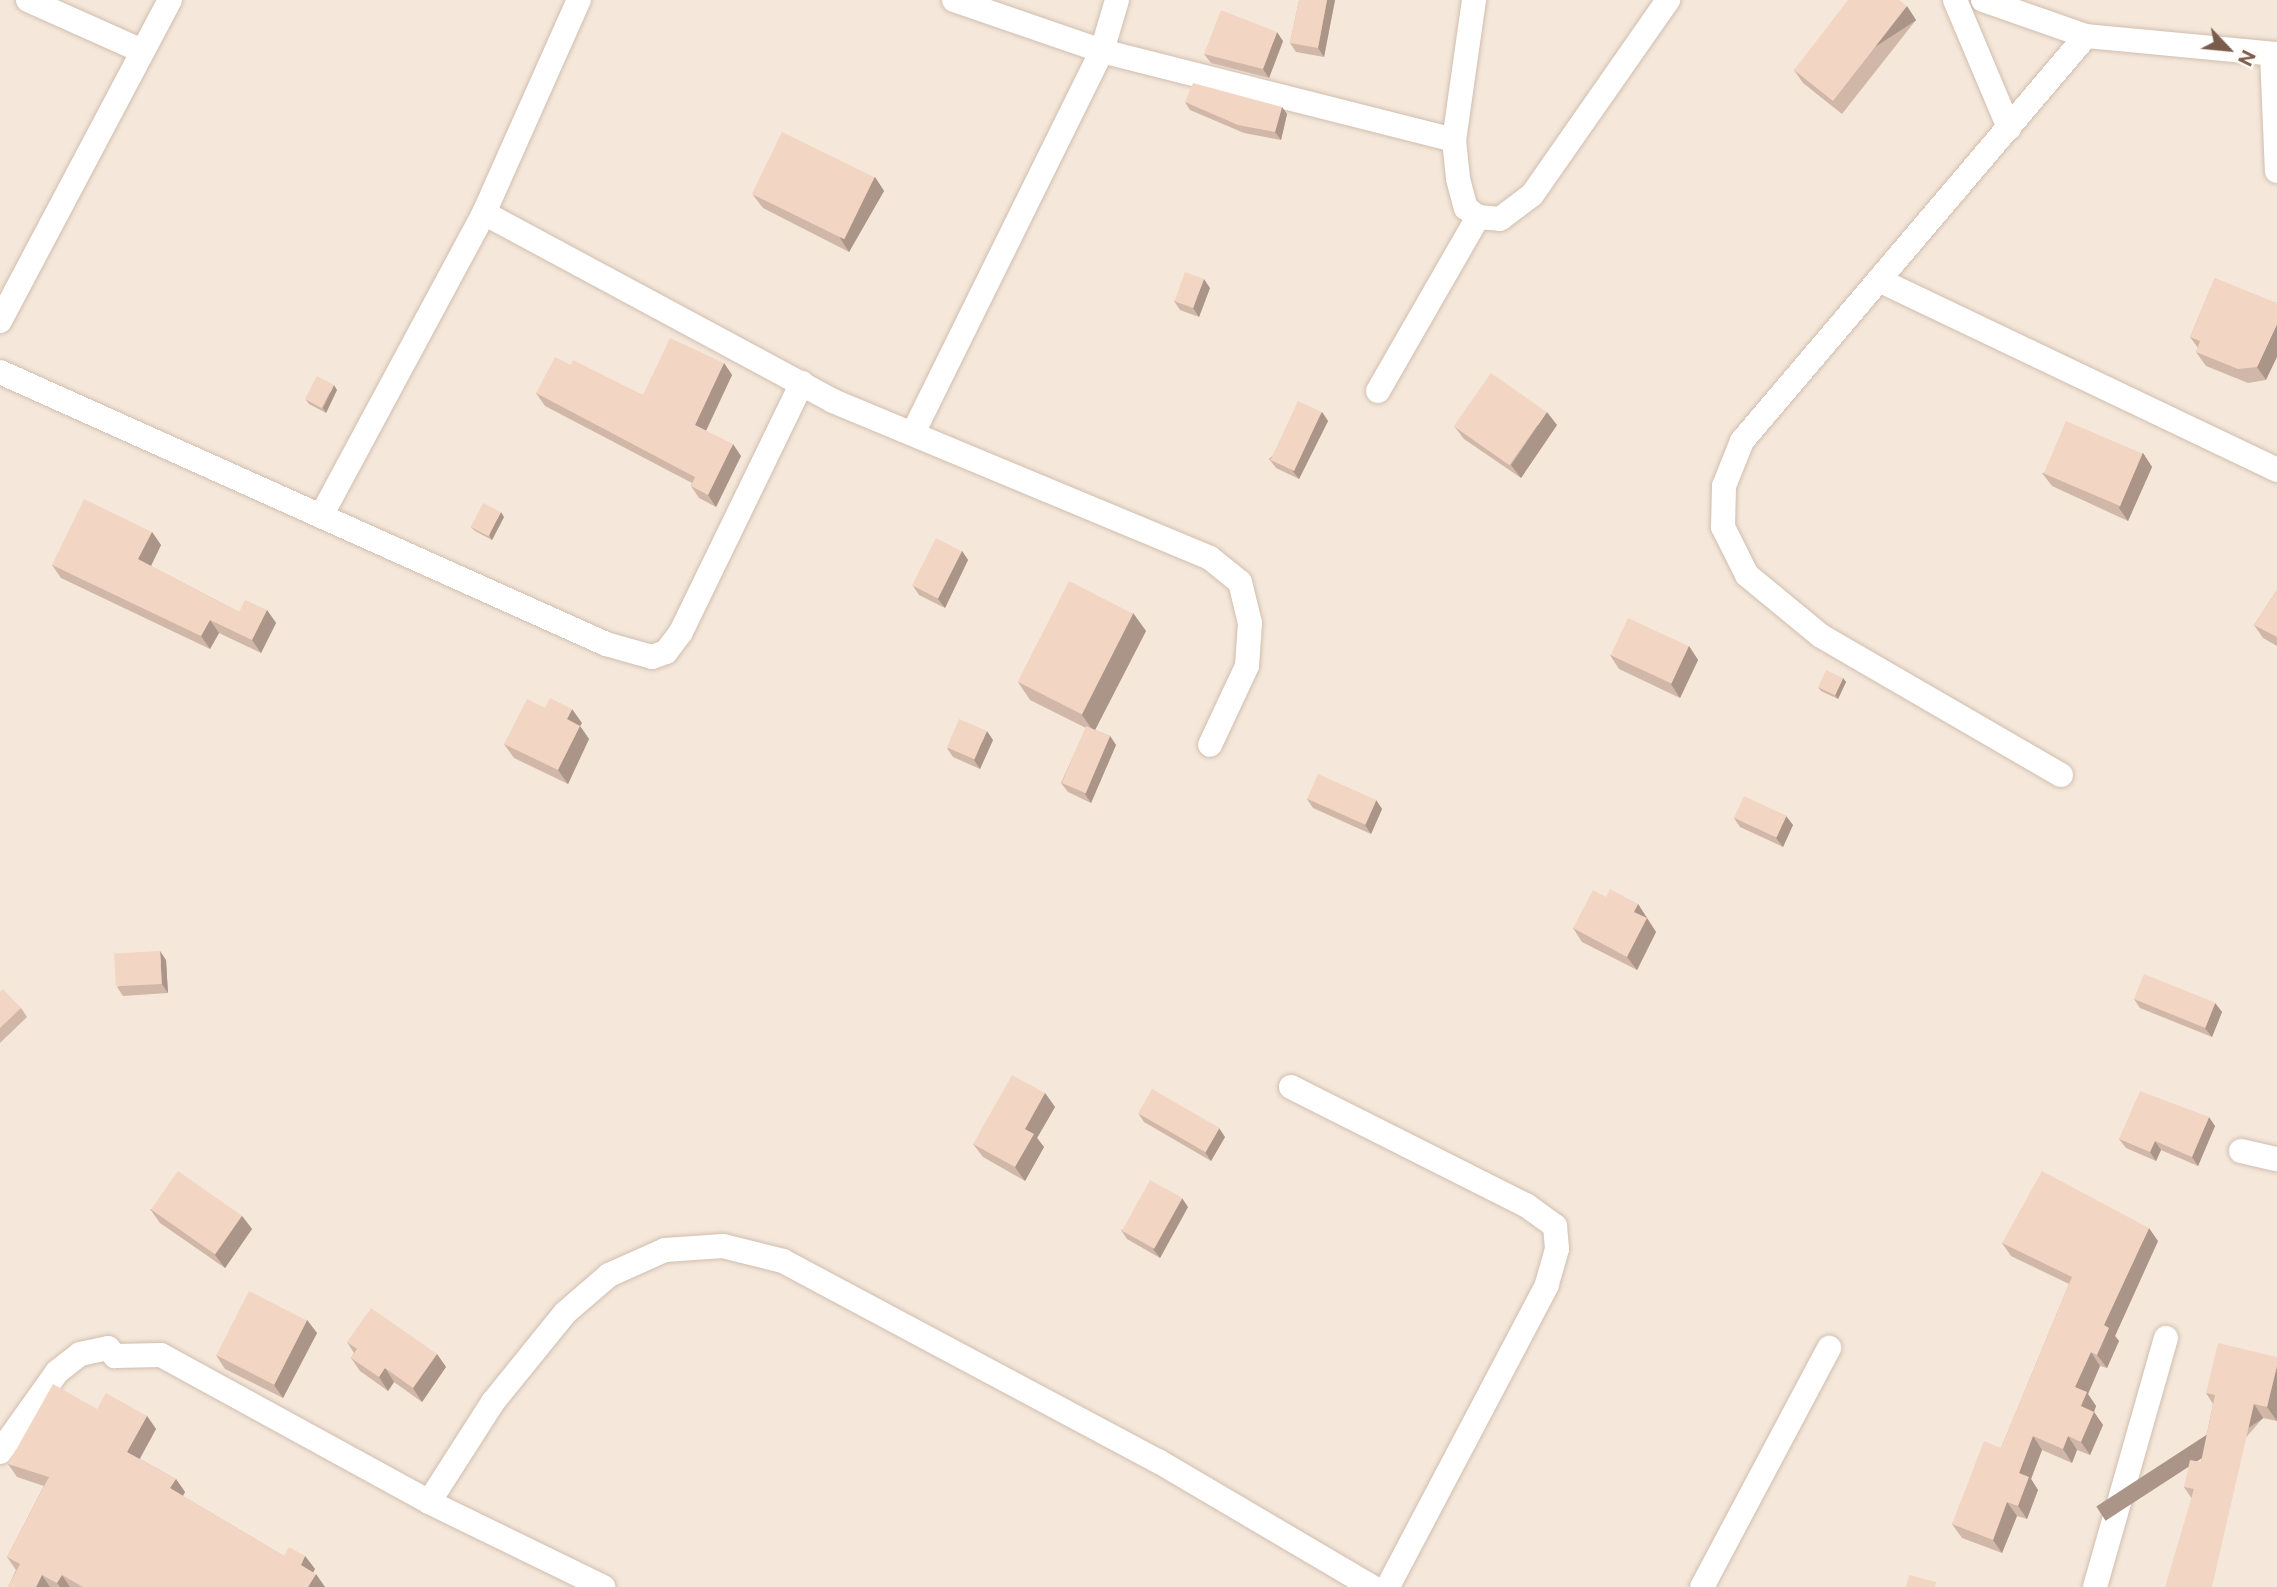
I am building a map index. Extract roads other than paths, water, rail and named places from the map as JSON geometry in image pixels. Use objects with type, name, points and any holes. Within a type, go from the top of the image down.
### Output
[{"type":"street","points":[[28,0],[142,51]]},
{"type":"street","points":[[0,321],[170,0]]},
{"type":"street","points":[[320,516],[484,213],[579,0]]},
{"type":"street","points":[[954,0],[1102,51],[1454,139]]},
{"type":"street","points":[[914,431],[1102,51],[1117,0]]},
{"type":"street","points":[[1474,0],[1454,139],[1461,200],[1478,217],[1500,219],[1532,195],[1668,0]]},
{"type":"street","points":[[1955,0],[2009,128]]},
{"type":"street","points":[[1983,0],[2086,36],[2274,54],[2277,171]]},
{"type":"street","points":[[2061,775],[1821,636],[1747,575],[1723,527],[1724,486],[1742,441],[1881,281],[2086,36]]},
{"type":"street","points":[[484,213],[802,383],[1210,558],[1240,582],[1250,623],[1247,666],[1210,745]]},
{"type":"street","points":[[1378,391],[1478,217]]},
{"type":"street","points":[[1881,281],[2277,470]]},
{"type":"street","points":[[0,372],[606,644],[652,657],[666,652],[681,632],[802,383]]},
{"type":"street","points":[[1292,1087],[1526,1205],[1555,1226],[1557,1249],[1547,1285],[1388,1587]]},
{"type":"street","points":[[2241,1151],[2277,1158]]},
{"type":"street","points":[[429,1502],[493,1402],[574,1306],[609,1275],[665,1250],[723,1246],[782,1261],[1158,1461],[1371,1587]]},
{"type":"street","points":[[2095,1587],[2166,1338]]},
{"type":"street","points":[[0,1452],[57,1372],[80,1354],[108,1348],[115,1356],[161,1355],[429,1502],[603,1587]]},
{"type":"street","points":[[1702,1587],[1829,1348]]}]
